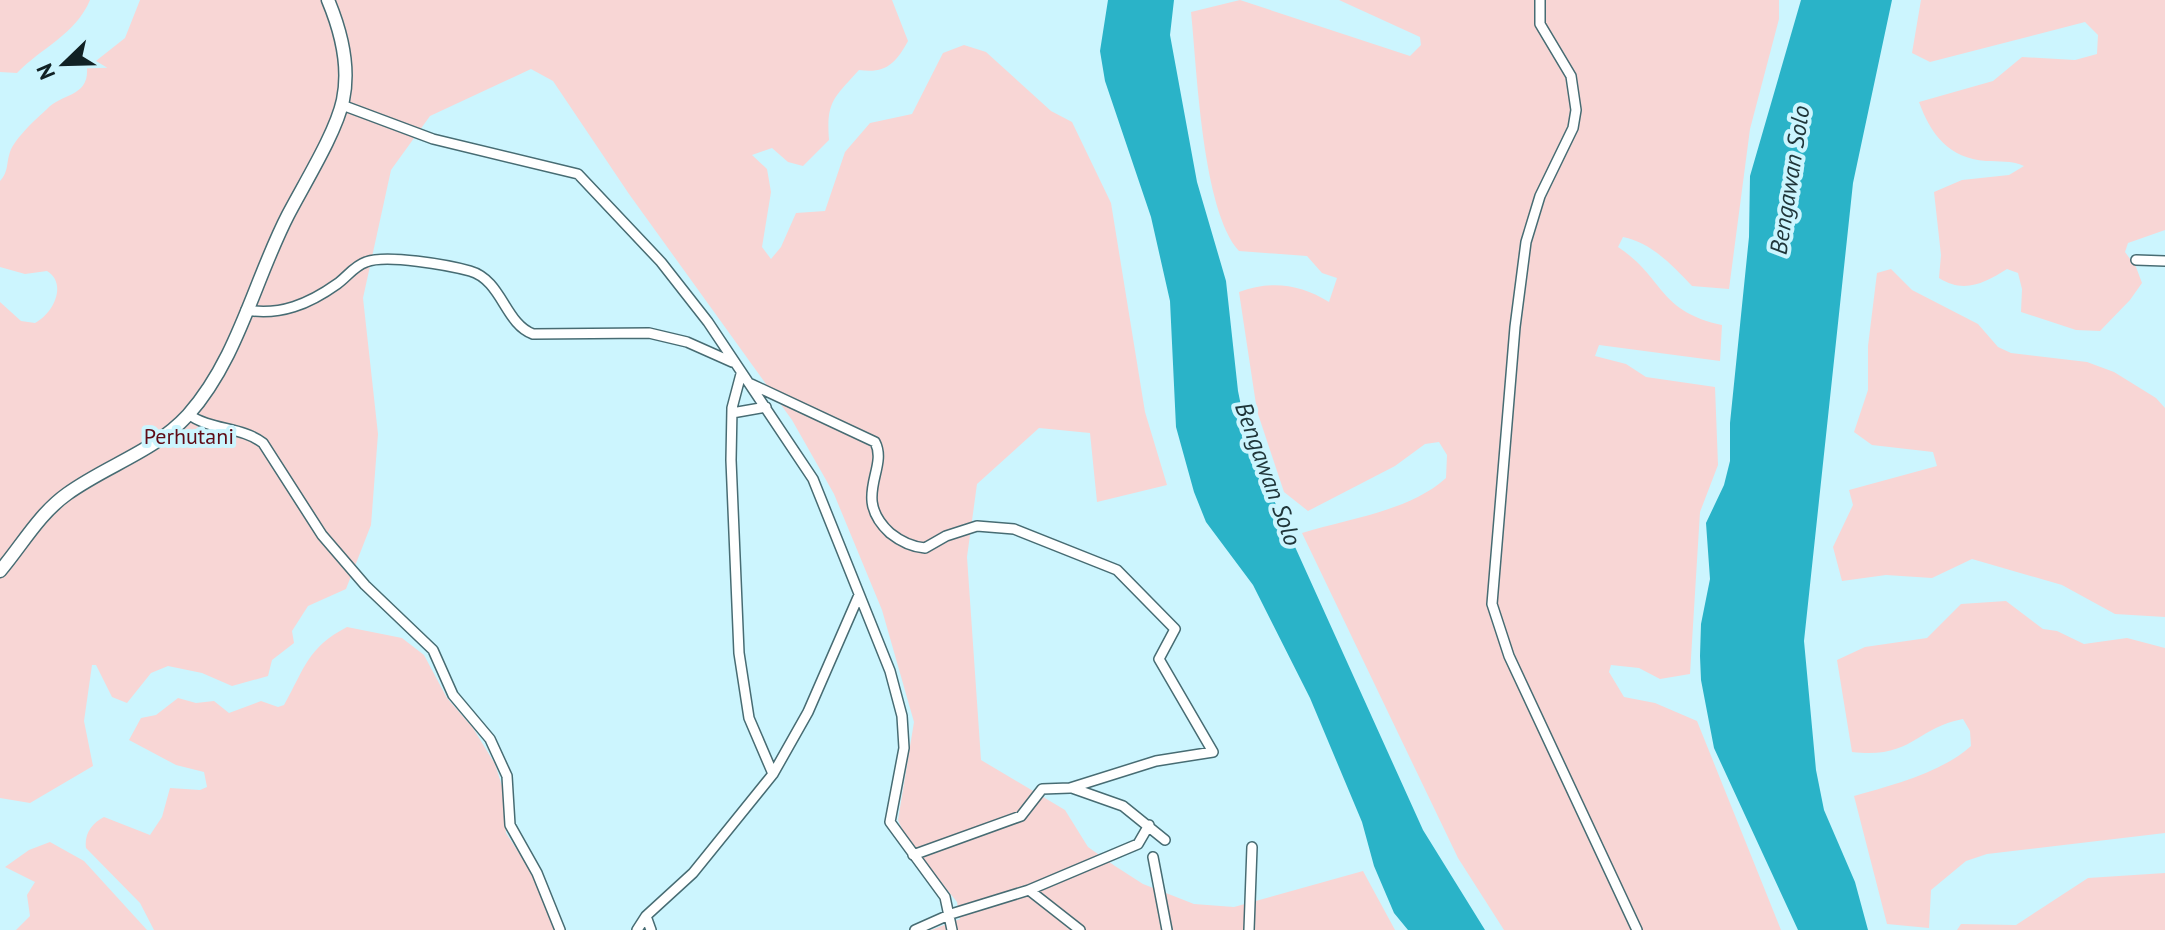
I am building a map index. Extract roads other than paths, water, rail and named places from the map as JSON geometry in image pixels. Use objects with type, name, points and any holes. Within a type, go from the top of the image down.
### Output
[{"type":"street","points":[[0,571],[58,500],[91,477],[151,447],[188,414],[228,354],[342,105],[344,56],[328,0]]},
{"type":"street","points":[[1528,0],[1539,3],[1548,43],[1571,76],[1576,110],[1573,128],[1540,196],[1527,236],[1515,327],[1492,604],[1509,656],[1637,930]]},
{"type":"street","points":[[342,105],[433,139],[578,174],[668,271],[766,407],[813,479],[898,694],[904,748],[890,822],[943,893],[951,914],[952,930]]},
{"type":"street","points":[[246,310],[290,309],[328,290],[368,261],[387,259],[478,274],[495,289],[522,329],[533,334],[649,333],[687,342],[734,362]]},
{"type":"street","points":[[2136,260],[2165,261]]},
{"type":"street","points":[[741,374],[732,413],[732,512],[739,653],[749,718],[773,774]]},
{"type":"street","points":[[749,383],[875,442],[878,453],[871,501],[883,525],[898,539],[921,548],[977,526],[1014,529],[1117,570],[1174,627],[1159,659],[1213,752],[1156,761],[1070,788],[1040,790],[1021,816],[913,855]]},
{"type":"street","points":[[732,413],[766,407]]},
{"type":"street","points":[[188,414],[203,424],[247,434],[263,443],[322,535],[365,585],[433,650],[453,695],[478,722],[503,762],[509,787],[510,825],[537,873],[560,930]]},
{"type":"street","points":[[637,930],[646,916],[693,873],[773,774],[808,712],[859,595]]},
{"type":"street","points":[[1070,788],[1110,800],[1149,825],[1165,840]]},
{"type":"street","points":[[915,930],[951,914],[1029,890],[1138,844],[1149,825]]},
{"type":"street","points":[[1249,930],[1252,847]]},
{"type":"street","points":[[1153,857],[1167,930]]},
{"type":"street","points":[[1029,890],[1080,930]]},
{"type":"street","points":[[646,916],[651,930]]},
{"type":"water","points":[[1108,0],[1174,0],[1170,35],[1197,182],[1226,281],[1238,391],[1249,445],[1423,830],[1485,930],[1408,930],[1394,913],[1374,866],[1362,822],[1310,698],[1253,585],[1206,522],[1194,492],[1176,427],[1170,301],[1151,217],[1105,81],[1100,51]]},
{"type":"water","name":"Bengawan Solo","points":[[1801,0],[1892,0],[1853,183],[1804,641],[1816,770],[1824,810],[1855,882],[1868,930],[1798,930],[1714,748],[1701,680],[1701,624],[1710,579],[1706,523],[1724,485],[1730,461],[1730,423],[1749,237],[1750,176]]},
{"type":"park label","name":"Perhutani","points":[[189,436]]}]
